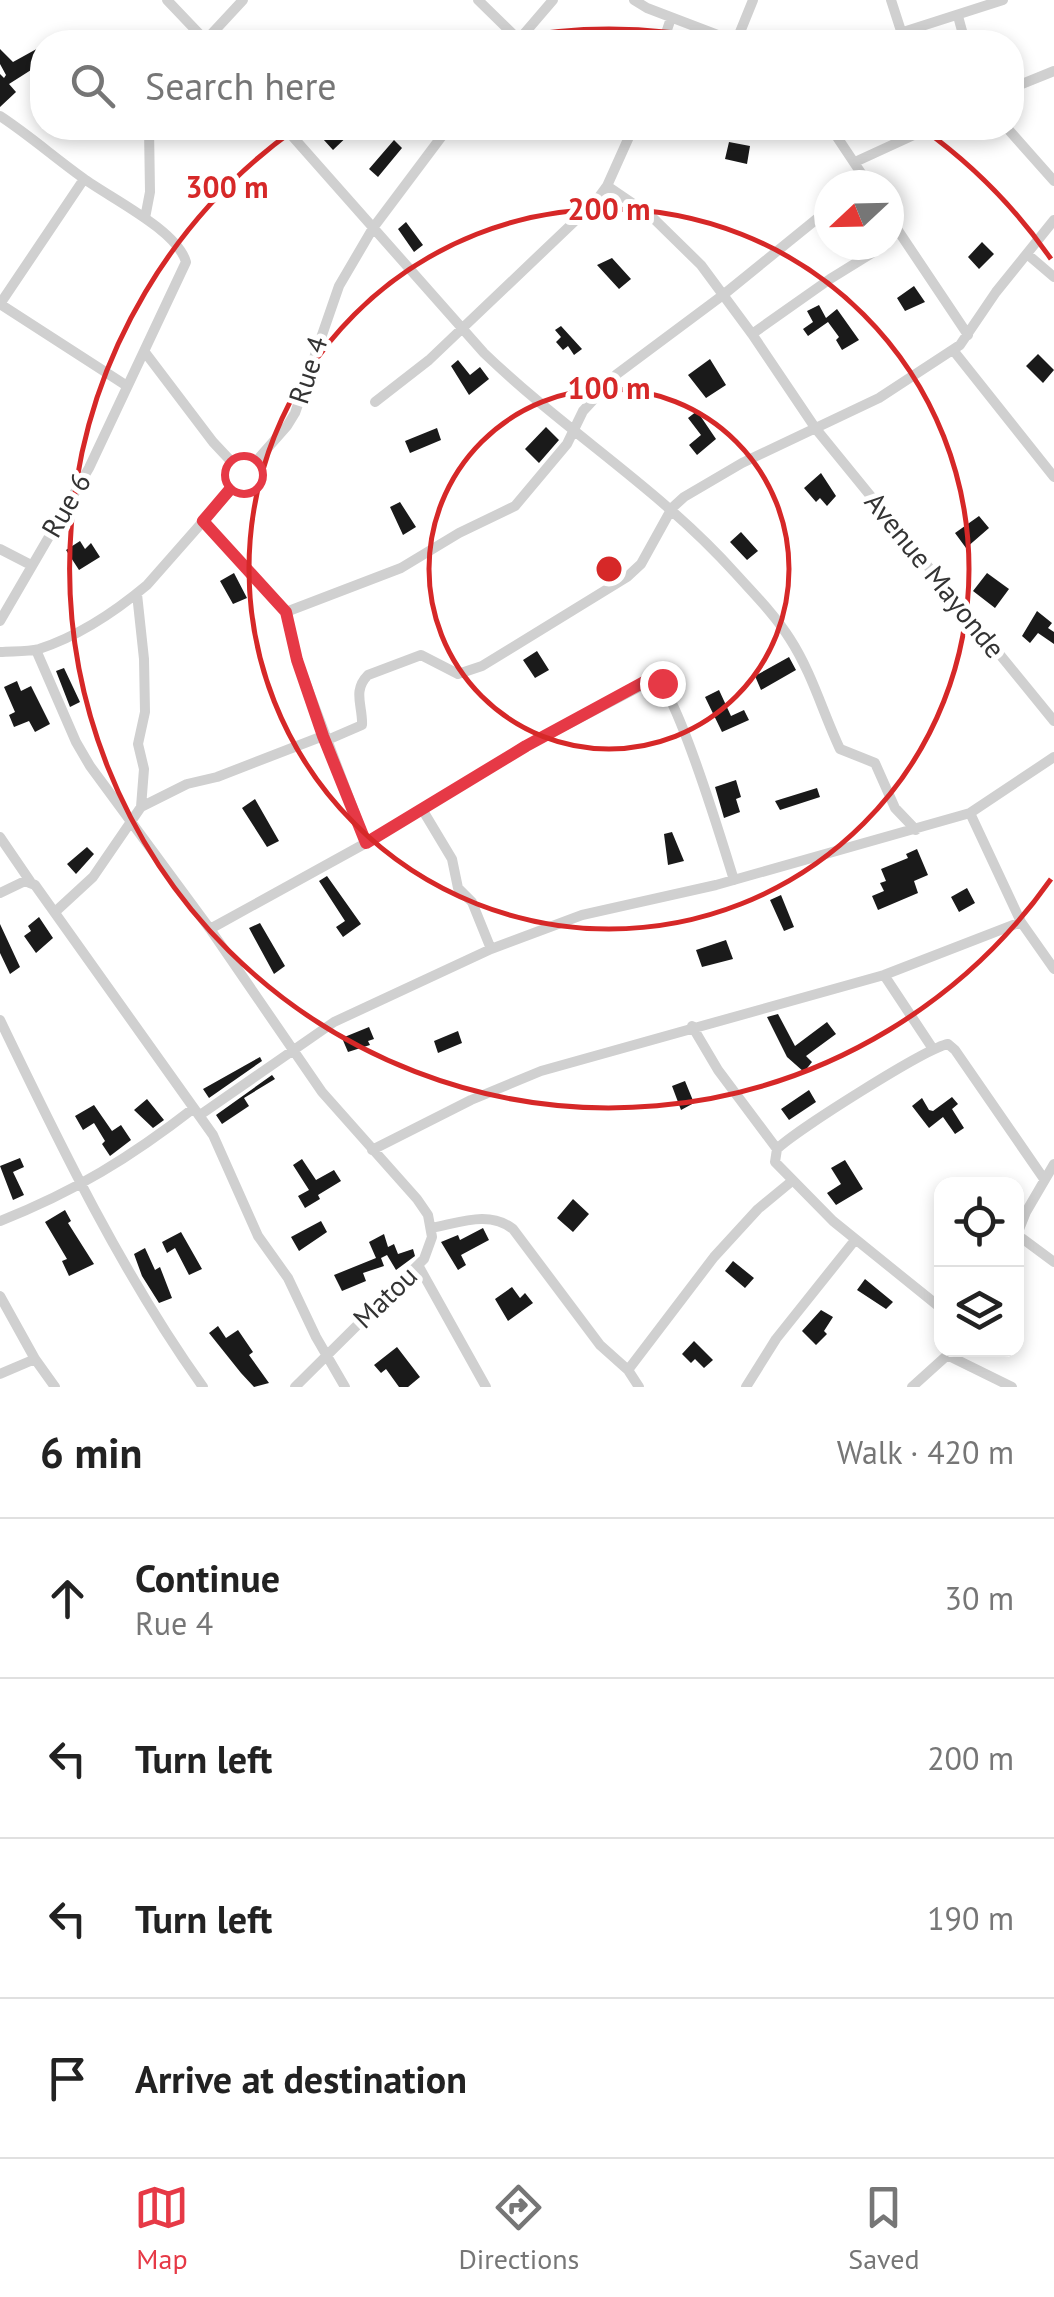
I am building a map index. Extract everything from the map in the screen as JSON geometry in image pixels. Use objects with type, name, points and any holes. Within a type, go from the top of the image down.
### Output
[{"type":"street","points":[[167,0],[195,30]]},
{"type":"street","points":[[217,30],[243,0]]},
{"type":"street","points":[[478,0],[507,30]]},
{"type":"street","points":[[527,30],[553,0]]},
{"type":"street","points":[[634,0],[704,30]]},
{"type":"street","points":[[741,30],[753,0]]},
{"type":"street","points":[[891,0],[901,30]]},
{"type":"street","points":[[962,0],[964,30]]},
{"type":"street","points":[[914,30],[1004,0]]},
{"type":"street","points":[[667,30],[671,18]]},
{"type":"street","points":[[1024,83],[1054,72]]},
{"type":"street","points":[[0,116],[30,138]]},
{"type":"street","points":[[32,140],[145,218],[150,192],[149,140]]},
{"type":"street","points":[[296,140],[462,330],[512,380],[672,508],[710,544],[791,640],[840,750],[875,763],[896,808],[916,830]]},
{"type":"street","name":"Rue 4","points":[[36,650],[108,615],[136,594],[292,419],[333,298],[373,228],[439,140]]},
{"type":"street","points":[[375,402],[429,360],[574,224],[607,186],[628,140]]},
{"type":"street","points":[[839,140],[858,170]]},
{"type":"street","points":[[855,162],[903,140]]},
{"type":"street","points":[[1018,140],[1054,180]]},
{"type":"street","points":[[84,179],[0,304],[127,386]]},
{"type":"street","name":"Avenue Mayonde","points":[[607,186],[651,216],[724,295],[816,429],[1054,721]]},
{"type":"street","name":"Rue 6","points":[[0,621],[88,468],[186,262],[180,248],[145,218]]},
{"type":"street","points":[[141,808],[188,784],[362,725],[358,698],[362,680],[368,675],[421,655],[453,672],[470,673],[620,582],[640,564],[672,508],[703,484],[879,398],[953,350],[1054,220]]},
{"type":"street","points":[[286,612],[401,568],[459,533],[515,506],[567,444],[583,411],[616,374],[724,295],[814,221]]},
{"type":"street","points":[[904,240],[968,335]]},
{"type":"street","points":[[1027,254],[1054,276]]},
{"type":"street","points":[[752,334],[861,260]]},
{"type":"street","points":[[953,350],[1054,477]]},
{"type":"street","points":[[144,351],[243,474]]},
{"type":"street","points":[[203,521],[286,612],[297,660],[324,739],[366,843]]},
{"type":"street","points":[[0,549],[31,565]]},
{"type":"street","points":[[55,912],[93,877],[141,808],[144,769],[138,744],[145,712],[144,659],[136,594]]},
{"type":"street","points":[[0,652],[36,650],[84,756],[334,1108],[417,1198],[432,1228],[491,1217],[513,1228],[600,1346],[628,1370],[639,1387]]},
{"type":"street","points":[[210,930],[366,843],[526,746],[656,678],[665,689],[697,768],[734,880]]},
{"type":"street","points":[[0,1221],[84,1185],[334,1022],[491,949],[595,911],[734,880],[970,814],[1054,757]]},
{"type":"street","points":[[422,809],[452,859],[458,888],[472,902],[491,949]]},
{"type":"street","points":[[970,814],[1021,922],[1054,969]]},
{"type":"street","points":[[0,837],[197,1111],[220,1148],[258,1236],[296,1292],[326,1356],[346,1387]]},
{"type":"street","points":[[0,892],[30,881]]},
{"type":"street","points":[[372,1150],[541,1070],[884,975],[1021,922]]},
{"type":"street","points":[[884,975],[933,1050]]},
{"type":"street","points":[[0,1020],[152,1314],[204,1387]]},
{"type":"street","points":[[692,1026],[718,1070],[777,1149],[775,1162],[854,1240],[934,1303]]},
{"type":"street","points":[[777,1149],[815,1122],[948,1044],[1044,1179]]},
{"type":"street","points":[[1024,1220],[1054,1164]]},
{"type":"street","points":[[628,1370],[714,1257],[758,1209],[792,1181]]},
{"type":"street","name":"Matou","points":[[294,1387],[418,1265],[431,1244],[432,1228]]},
{"type":"street","points":[[746,1387],[776,1339],[854,1240]]},
{"type":"street","points":[[1024,1241],[1054,1262]]},
{"type":"street","points":[[418,1265],[486,1387]]},
{"type":"street","points":[[0,1296],[35,1359],[56,1387]]},
{"type":"street","points":[[912,1387],[945,1357]]},
{"type":"street","points":[[959,1357],[1012,1387]]},
{"type":"street","points":[[0,1374],[35,1359]]},
{"type":"building","points":[[0,49],[13,62],[30,53],[30,71],[9,84],[16,92],[0,107],[0,74],[4,78],[6,75],[0,64]]},
{"type":"building","points":[[324,140],[343,140],[333,150]]},
{"type":"building","points":[[394,140],[402,148],[378,177],[369,169]]},
{"type":"building","points":[[729,142],[750,146],[747,164],[725,159]]},
{"type":"building","points":[[406,222],[423,245],[414,252],[398,229]]},
{"type":"building","points":[[982,242],[994,254],[979,269],[968,257]]},
{"type":"building","points":[[612,258],[631,279],[619,289],[597,265]]},
{"type":"building","points":[[914,286],[925,302],[905,311],[897,298]]},
{"type":"building","points":[[819,305],[826,318],[837,309],[859,340],[842,350],[836,340],[839,337],[828,322],[808,336],[803,329],[813,322],[807,311]]},
{"type":"building","points":[[561,326],[582,349],[574,355],[568,346],[563,350],[556,342],[561,337],[555,330]]},
{"type":"building","points":[[1038,354],[1054,370],[1043,383],[1026,366]]},
{"type":"building","points":[[710,359],[726,385],[706,398],[688,375]]},
{"type":"building","points":[[458,360],[470,375],[480,367],[489,379],[469,395],[451,366]]},
{"type":"building","points":[[697,411],[716,439],[697,455],[689,445],[701,435],[688,418]]},
{"type":"building","points":[[546,427],[559,440],[539,463],[525,449]]},
{"type":"building","points":[[437,428],[441,440],[410,453],[405,441]]},
{"type":"building","points":[[821,473],[836,496],[827,506],[820,498],[816,502],[804,488]]},
{"type":"building","points":[[400,502],[416,527],[403,535],[390,507]]},
{"type":"building","points":[[979,516],[989,528],[966,548],[955,533]]},
{"type":"building","points":[[741,532],[758,551],[747,560],[730,542]]},
{"type":"building","points":[[80,541],[85,549],[91,543],[100,557],[79,570],[66,550]]},
{"type":"building","points":[[234,573],[247,598],[233,604],[220,581]]},
{"type":"building","points":[[987,573],[1009,589],[995,608],[973,591]]},
{"type":"building","points":[[1037,611],[1052,623],[1048,628],[1054,632],[1054,644],[1038,633],[1030,643],[1022,636]]},
{"type":"building","points":[[537,651],[549,670],[535,678],[523,660]]},
{"type":"building","points":[[789,657],[796,670],[761,690],[755,676]]},
{"type":"building","points":[[64,668],[80,702],[70,707],[56,671]]},
{"type":"building","points":[[17,681],[21,691],[31,686],[50,724],[35,732],[29,721],[14,727],[9,715],[15,712],[4,687]]},
{"type":"building","points":[[719,690],[731,716],[744,710],[749,720],[722,732],[705,697]]},
{"type":"building","points":[[736,780],[740,812],[724,818],[715,787]]},
{"type":"building","points":[[817,788],[820,797],[780,810],[775,801]]},
{"type":"building","points":[[255,799],[279,841],[267,847],[242,808]]},
{"type":"building","points":[[672,832],[684,861],[668,865],[664,834]]},
{"type":"building","points":[[87,847],[94,854],[76,874],[67,864]]},
{"type":"building","points":[[917,849],[928,875],[914,881],[918,893],[878,910],[872,896],[884,891],[880,883],[886,881],[881,869],[908,858],[906,854]]},
{"type":"building","points":[[327,876],[361,924],[343,937],[336,927],[345,921],[319,881]]},
{"type":"building","points":[[967,888],[975,903],[959,912],[951,897]]},
{"type":"building","points":[[781,895],[794,927],[784,931],[770,900]]},
{"type":"building","points":[[39,917],[53,938],[36,953],[24,936],[31,931],[28,926]]},
{"type":"building","points":[[260,923],[285,966],[274,974],[249,928]]},
{"type":"building","points":[[0,924],[20,967],[10,974],[0,953]]},
{"type":"building","points":[[726,940],[733,959],[702,967],[696,950]]},
{"type":"building","points":[[778,1014],[795,1046],[827,1022],[836,1034],[806,1056],[812,1062],[804,1072],[787,1057],[767,1017]]},
{"type":"building","points":[[369,1027],[374,1039],[368,1041],[370,1045],[348,1052],[342,1038]]},
{"type":"building","points":[[458,1031],[462,1043],[438,1053],[434,1041]]},
{"type":"building","points":[[260,1057],[262,1061],[209,1098],[203,1089]]},
{"type":"building","points":[[272,1075],[275,1079],[244,1098],[249,1106],[222,1124],[216,1115]]},
{"type":"building","points":[[685,1081],[694,1103],[681,1110],[672,1086]]},
{"type":"building","points":[[809,1090],[816,1102],[789,1120],[781,1109]]},
{"type":"building","points":[[952,1097],[958,1104],[952,1109],[964,1128],[955,1134],[943,1117],[929,1128],[912,1106],[922,1098],[933,1111]]},
{"type":"building","points":[[147,1099],[164,1120],[153,1128],[134,1110]]},
{"type":"building","points":[[94,1105],[112,1131],[121,1125],[131,1140],[110,1156],[94,1123],[83,1130],[75,1116]]},
{"type":"building","points":[[20,1158],[24,1167],[13,1172],[24,1195],[13,1200],[0,1166]]},
{"type":"building","points":[[302,1159],[316,1180],[334,1170],[341,1181],[305,1208],[298,1196],[309,1190],[293,1165]]},
{"type":"building","points":[[845,1160],[863,1189],[836,1205],[827,1193],[841,1184],[831,1168]]},
{"type":"building","points":[[573,1199],[589,1214],[573,1232],[557,1218]]},
{"type":"building","points":[[65,1210],[71,1221],[68,1223],[94,1264],[69,1276],[62,1261],[67,1259],[45,1222]]},
{"type":"building","points":[[321,1221],[327,1232],[299,1251],[291,1237]]},
{"type":"building","points":[[483,1228],[489,1240],[461,1255],[466,1265],[458,1270],[441,1242],[458,1235],[460,1240]]},
{"type":"building","points":[[181,1232],[202,1269],[189,1275],[175,1248],[167,1253],[162,1242]]},
{"type":"building","points":[[384,1234],[388,1247],[394,1244],[398,1254],[413,1249],[415,1256],[396,1270],[387,1255],[381,1258],[384,1266],[363,1273],[366,1281],[342,1291],[334,1275],[376,1258],[369,1242]]},
{"type":"building","points":[[145,1248],[155,1270],[160,1267],[172,1298],[159,1303],[142,1276],[134,1254]]},
{"type":"building","points":[[733,1261],[754,1278],[745,1288],[725,1271]]},
{"type":"building","points":[[865,1279],[893,1302],[886,1309],[857,1290]]},
{"type":"building","points":[[512,1287],[520,1298],[525,1293],[533,1303],[508,1321],[495,1299]]},
{"type":"building","points":[[821,1310],[833,1317],[824,1331],[827,1334],[816,1345],[802,1331]]},
{"type":"building","points":[[218,1326],[226,1338],[238,1330],[253,1352],[249,1355],[269,1383],[254,1387],[241,1373],[209,1333]]},
{"type":"building","points":[[694,1341],[713,1360],[704,1368],[682,1354]]},
{"type":"building","points":[[397,1347],[420,1377],[408,1387],[399,1387],[386,1369],[381,1373],[374,1365]]},
{"type":"route","points":[[243,474],[203,521],[286,612],[297,660],[323,736],[366,843],[526,746],[644,682],[656,678],[662,683]]}]
